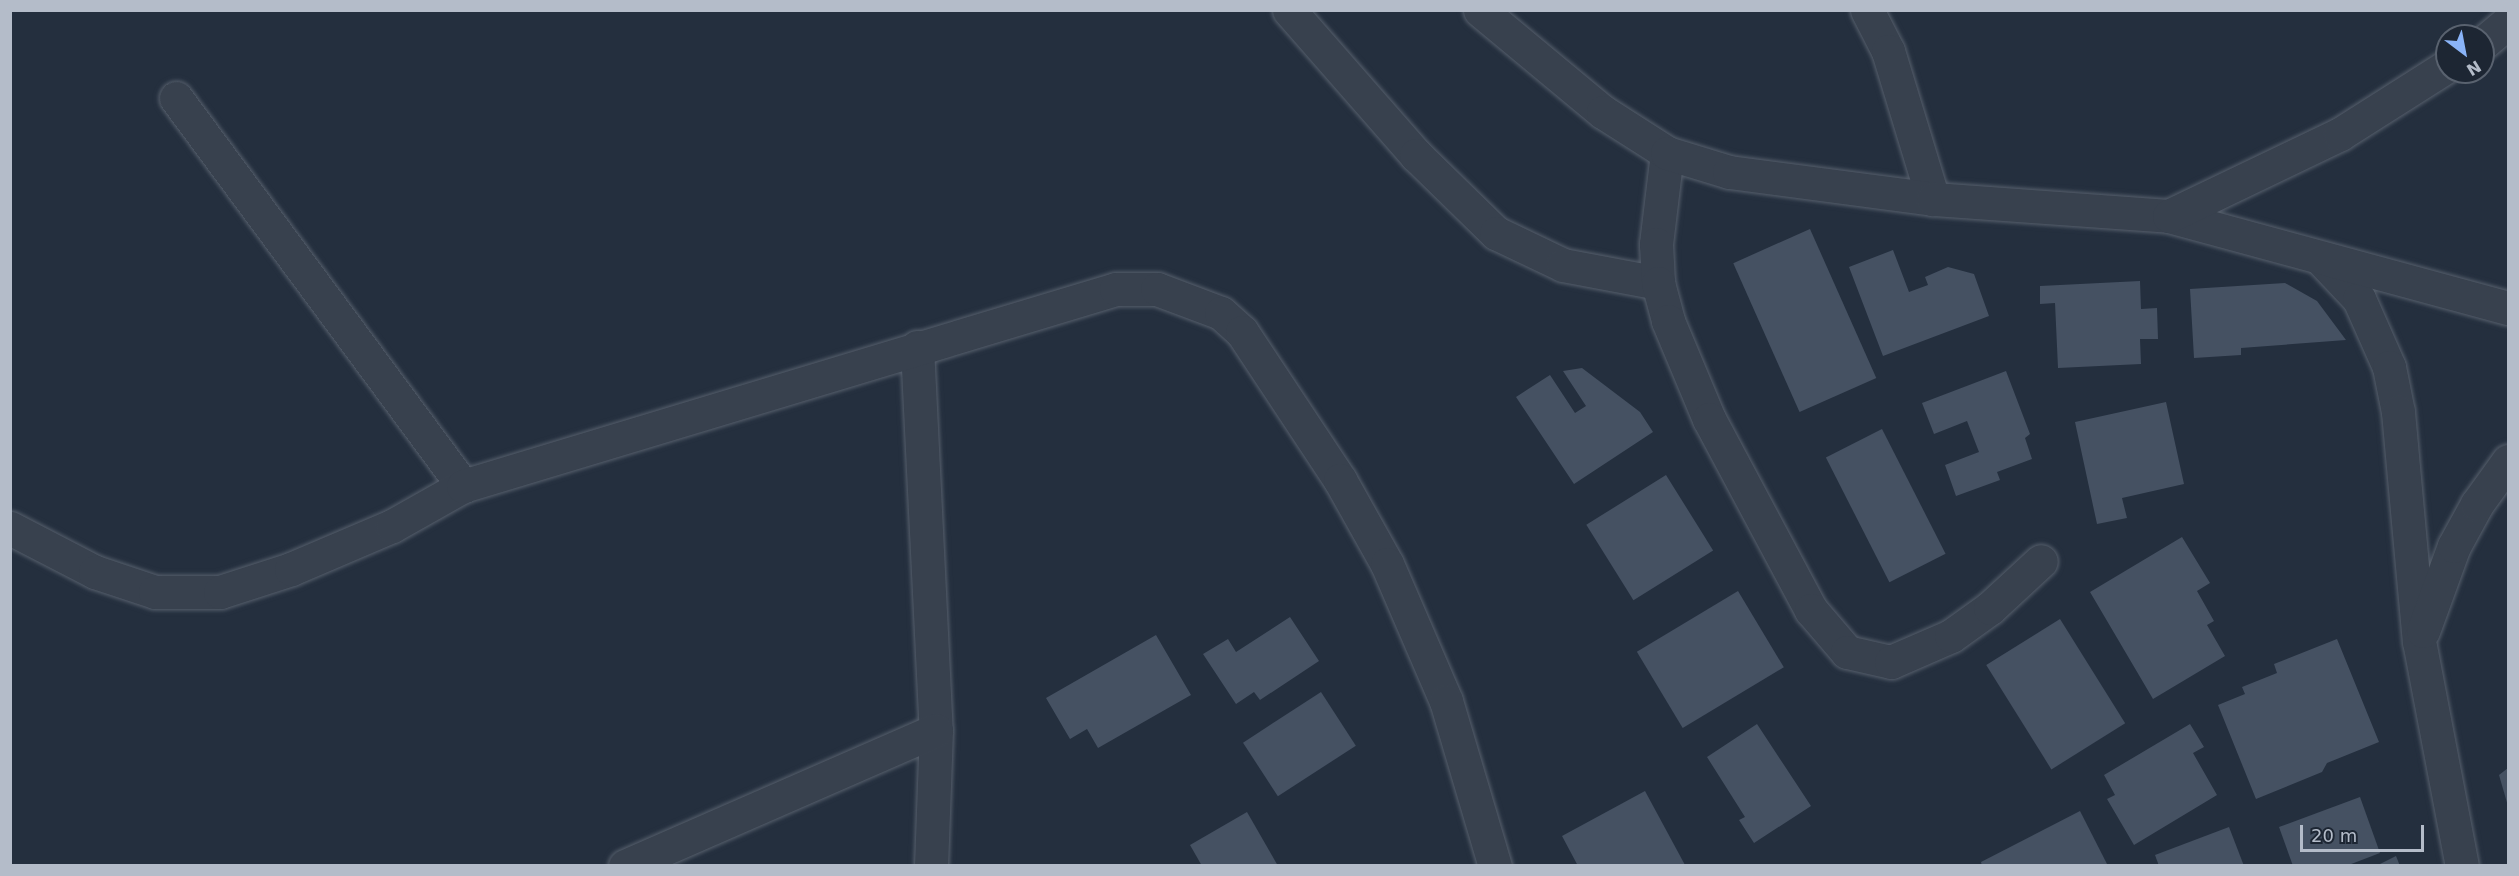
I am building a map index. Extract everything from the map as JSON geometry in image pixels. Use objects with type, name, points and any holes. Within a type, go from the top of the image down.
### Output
[{"type":"street","points":[[1289,10],[1416,154],[1496,233],[1563,265],[1658,284]]},
{"type":"street","points":[[1480,10],[1603,112],[1667,153],[1729,172],[1932,199],[2169,216],[2508,308]]},
{"type":"street","points":[[1867,10],[1888,51],[1932,199]]},
{"type":"street","points":[[2495,33],[2508,22]]},
{"type":"street","points":[[2169,216],[2340,134],[2435,74]]},
{"type":"street","points":[[176,98],[463,486]]},
{"type":"street","points":[[1667,153],[1656,244],[1658,284],[1668,321],[1709,419],[1811,610],[1847,652],[1891,662],[1951,636],[1990,608],[2041,561]]},
{"type":"street","points":[[2321,259],[2360,299],[2389,367],[2398,412],[2419,641],[2462,866]]},
{"type":"street","points":[[10,528],[95,572],[155,592],[220,591],[291,568],[392,526],[463,486],[917,347],[1116,289],[1157,289],[1221,313],[1242,332],[1340,480],[1387,564],[1446,701],[1496,866]]},
{"type":"street","points":[[917,347],[936,730],[931,866]]},
{"type":"street","points":[[2419,641],[2454,546],[2476,504],[2508,461]]},
{"type":"street","points":[[625,866],[936,730]]},
{"type":"building","points":[[1810,229],[1876,378],[1800,412],[1733,263]]},
{"type":"building","points":[[1893,250],[1909,292],[1928,285],[1925,277],[1948,267],[1974,274],[1989,316],[1883,356],[1849,267]]},
{"type":"building","points":[[2140,281],[2141,309],[2157,308],[2158,339],[2140,339],[2141,364],[2058,368],[2055,303],[2040,304],[2040,286]]},
{"type":"building","points":[[2285,283],[2317,301],[2346,340],[2241,348],[2241,355],[2194,358],[2190,289]]},
{"type":"building","points":[[1582,368],[1640,412],[1653,432],[1574,484],[1516,397],[1550,375],[1575,413],[1586,406],[1563,371]]},
{"type":"building","points":[[2006,371],[2030,434],[2025,438],[2032,459],[1997,472],[2000,480],[1956,496],[1945,465],[1979,452],[1967,421],[1934,434],[1922,403]]},
{"type":"building","points":[[2166,402],[2184,484],[2122,498],[2127,518],[2097,524],[2075,422]]},
{"type":"building","points":[[1882,429],[1946,554],[1889,582],[1826,458]]},
{"type":"building","points":[[1666,475],[1713,550],[1633,600],[1586,525]]},
{"type":"building","points":[[2182,537],[2210,583],[2197,591],[2214,621],[2207,625],[2225,656],[2153,699],[2090,592]]},
{"type":"building","points":[[1738,591],[1784,667],[1683,728],[1637,652]]},
{"type":"building","points":[[1290,617],[1319,661],[1260,700],[1254,692],[1236,704],[1203,654],[1228,639],[1236,652]]},
{"type":"building","points":[[2060,619],[2125,723],[2051,769],[1986,665]]},
{"type":"building","points":[[1156,635],[1191,695],[1098,748],[1087,729],[1070,739],[1046,698]]},
{"type":"building","points":[[2337,639],[2379,742],[2327,763],[2322,772],[2256,799],[2218,705],[2245,694],[2242,687],[2277,673],[2274,664]]},
{"type":"building","points":[[1321,692],[1356,746],[1278,796],[1243,743]]},
{"type":"building","points":[[1757,724],[1811,806],[1754,843],[1739,820],[1745,817],[1707,757]]},
{"type":"building","points":[[2190,724],[2204,747],[2193,753],[2217,795],[2134,845],[2107,799],[2115,795],[2104,775]]},
{"type":"building","points":[[2508,768],[2508,806],[2499,775]]},
{"type":"building","points":[[1645,791],[1685,865],[1578,866],[1562,836]]},
{"type":"building","points":[[2360,797],[2380,853],[2346,866],[2293,866],[2279,827]]},
{"type":"building","points":[[2080,811],[2107,864],[1982,866],[1981,862]]},
{"type":"building","points":[[1247,812],[1278,866],[1202,866],[1190,845]]},
{"type":"building","points":[[2229,827],[2244,866],[2159,866],[2155,855]]},
{"type":"building","points":[[2396,856],[2400,866],[2376,866]]}]
